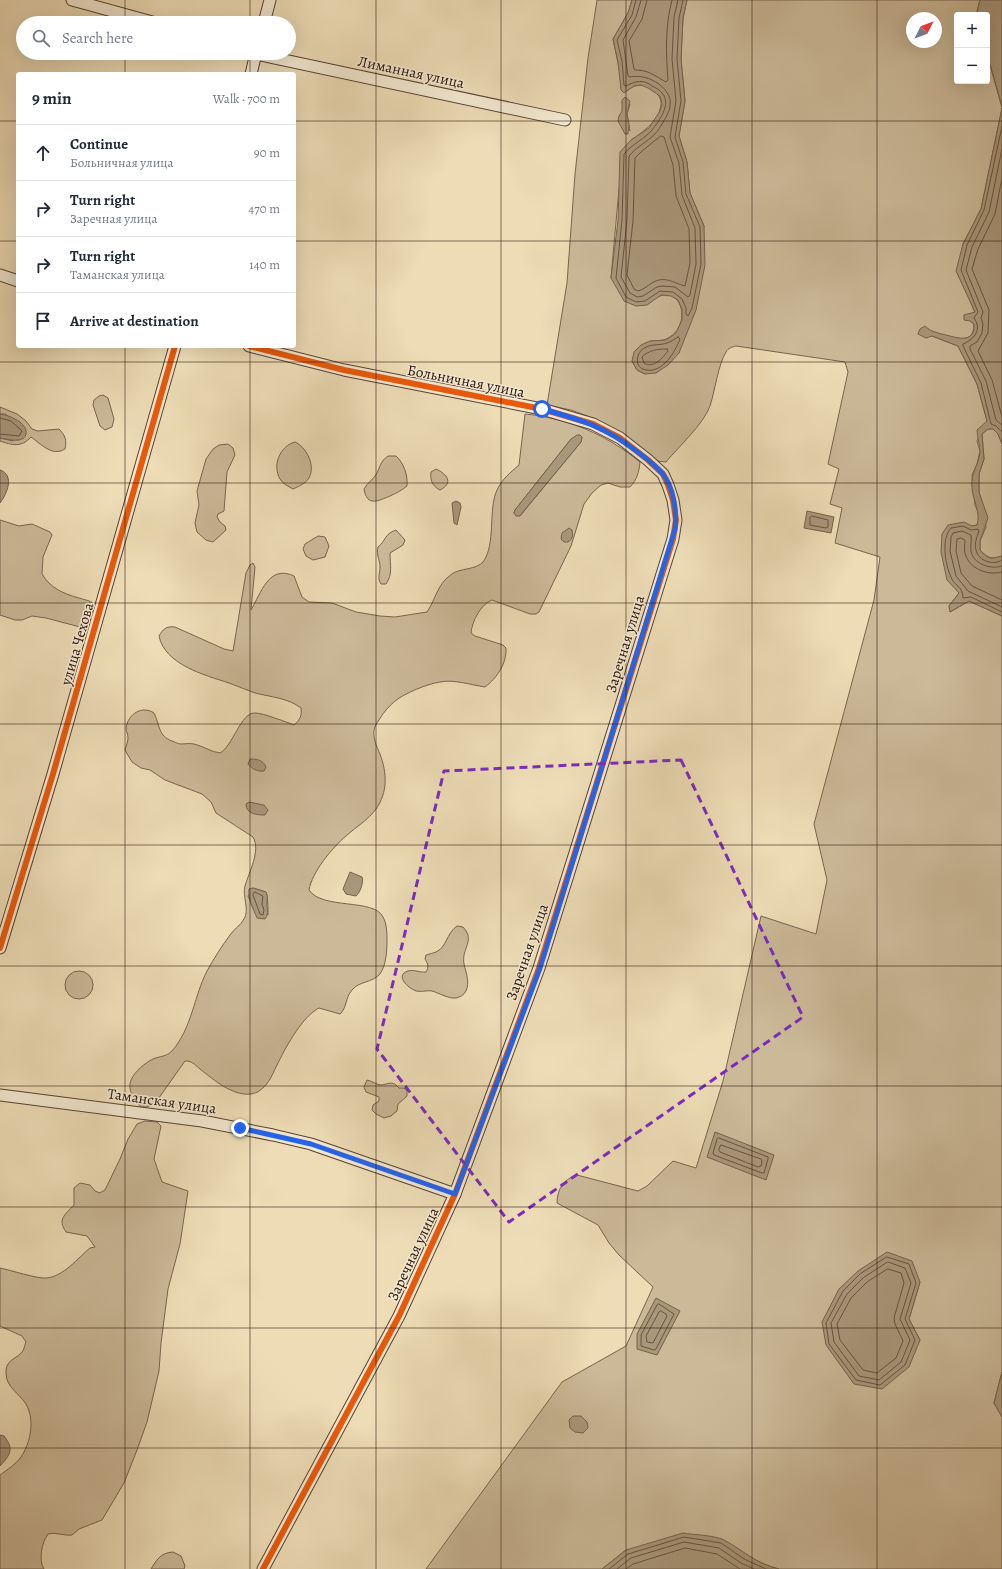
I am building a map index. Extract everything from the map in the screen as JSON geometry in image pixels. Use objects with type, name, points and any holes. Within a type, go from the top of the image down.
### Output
[{"type":"street","points":[[72,0],[130,16]]},
{"type":"street","points":[[266,16],[270,0]]},
{"type":"street","points":[[250,72],[253,60]]},
{"type":"street","name":"Лиманная улица","points":[[282,60],[565,120]]},
{"type":"street","points":[[0,275],[16,280]]},
{"type":"street","name":"улица Чехова","points":[[0,948],[53,774],[174,348]]},
{"type":"street","name":"Больничная улица","points":[[257,348],[344,370],[542,409],[575,418],[593,424],[620,438],[663,474]]},
{"type":"street","name":"Заречная улица","points":[[263,1569],[399,1316],[455,1194],[540,968],[673,539],[676,520],[673,500],[663,474]]},
{"type":"street","name":"Таманская улица","points":[[0,1095],[202,1121],[273,1135],[311,1144],[455,1194]]},
{"type":"highlighted area","points":[[681,760],[803,1017],[509,1222],[377,1049],[444,771]]},
{"type":"shaded area","points":[[597,0],[632,0],[628,13],[613,39],[624,92],[634,86],[639,85],[648,87],[659,97],[661,105],[660,111],[654,121],[645,130],[631,140],[619,189],[611,278],[654,299],[664,295],[672,296],[678,301],[681,308],[682,317],[680,326],[674,333],[664,340],[650,341],[632,361],[637,370],[645,374],[679,353],[704,226],[690,193],[687,162],[679,136],[685,101],[681,59],[683,18],[687,0],[980,0],[977,12],[954,12],[954,84],[990,84],[990,65],[1002,108],[981,209],[963,244],[971,303],[975,313],[970,321],[974,324],[973,332],[969,337],[957,339],[929,331],[932,336],[958,346],[977,384],[987,421],[977,441],[980,451],[977,464],[972,475],[975,505],[980,517],[977,525],[972,526],[959,593],[949,606],[950,612],[969,601],[1002,616],[1002,1372],[994,1403],[1002,1417],[1002,1569],[779,1569],[756,1560],[722,1539],[626,1550],[602,1569],[426,1569],[562,1382],[626,1346],[653,1287],[619,1255],[609,1243],[598,1225],[557,1203],[558,1193],[562,1185],[568,1179],[577,1175],[638,1191],[647,1186],[673,1161],[696,1168],[723,1081],[761,916],[816,934],[827,880],[814,824],[874,600],[880,557],[835,543],[842,508],[830,504],[839,469],[828,464],[848,372],[845,362],[736,346],[730,348],[723,357],[712,400],[707,413],[702,421],[666,462],[657,461],[590,417],[571,410],[547,405],[567,283],[575,174],[588,58]],"holes":[[[630,104],[627,114],[630,131],[619,116]],[[858,1271],[920,1282],[909,1319],[920,1340]]]},
{"type":"shaded area","points":[[103,395],[108,398],[114,419],[112,427],[105,430],[100,426],[93,405],[94,400]]},
{"type":"shaded area","points":[[0,407],[17,414],[26,421],[32,429],[38,431],[59,429],[65,438],[65,449],[60,451],[51,451],[31,437],[24,443],[16,445],[0,441],[0,438],[13,441],[6,414],[0,414]]},
{"type":"shaded area","points":[[525,414],[556,419],[586,429],[614,444],[640,462],[637,476],[630,487],[620,487],[608,483],[601,485],[592,493],[584,504],[571,546],[539,612],[536,614],[530,614],[492,600],[481,609],[475,618],[471,633],[475,636],[503,645],[506,648],[503,665],[497,675],[485,687],[445,681],[423,687],[404,695],[395,701],[384,712],[376,725],[374,737],[385,775],[383,796],[373,813],[341,841],[329,854],[318,868],[309,890],[316,896],[325,900],[359,905],[378,911],[383,917],[385,923],[387,938],[385,963],[380,974],[352,990],[348,996],[344,1009],[340,1014],[319,1008],[307,1017],[282,1054],[269,1081],[257,1092],[244,1094],[230,1090],[217,1082],[193,1063],[185,1061],[156,1102],[147,1107],[141,1107],[131,1091],[131,1080],[138,1070],[153,1059],[172,1051],[179,1042],[207,971],[224,943],[243,921],[246,915],[244,890],[254,862],[256,849],[253,837],[216,813],[211,802],[202,794],[165,780],[150,770],[141,768],[132,762],[125,750],[128,740],[126,728],[127,723],[136,712],[145,710],[149,711],[154,713],[160,730],[167,739],[180,744],[194,744],[220,753],[229,744],[241,723],[250,714],[263,714],[294,725],[301,716],[301,708],[291,702],[255,693],[198,672],[177,662],[163,646],[159,636],[165,628],[175,627],[224,649],[233,651],[246,573],[250,565],[253,563],[255,567],[251,610],[267,582],[278,574],[285,573],[294,576],[302,597],[309,602],[332,603],[356,612],[380,616],[395,617],[427,612],[440,587],[447,578],[455,572],[480,565],[483,562],[487,555],[491,537],[494,498],[504,479],[519,465]],"holes":[[[582,437],[581,442],[520,516],[514,513],[571,439]],[[253,888],[266,892],[268,900],[268,915],[254,910],[248,896]]]},
{"type":"shaded area","points":[[988,429],[993,429],[998,434],[1002,444],[1002,556],[993,558],[988,557],[980,550],[980,541],[986,527],[979,492],[979,474],[984,459],[982,434]]},
{"type":"shaded area","points":[[295,442],[303,448],[309,457],[311,462],[311,473],[309,478],[302,485],[293,489],[281,481],[278,474],[277,462],[285,448]]},
{"type":"shaded area","points":[[228,444],[233,448],[235,455],[227,472],[224,511],[218,514],[217,517],[225,526],[226,530],[213,542],[206,540],[197,532],[195,523],[199,505],[197,491],[206,459],[213,449],[219,445]]},
{"type":"shaded area","points":[[388,456],[396,456],[401,462],[406,474],[407,486],[386,498],[377,501],[370,500],[365,495],[364,489],[376,475],[382,462]]},
{"type":"shaded area","points":[[436,469],[446,476],[448,482],[440,490],[433,485],[431,480],[431,472]]},
{"type":"shaded area","points":[[0,520],[19,526],[32,524],[50,532],[52,535],[43,557],[42,574],[53,587],[58,590],[94,604],[89,626],[84,628],[32,616],[22,620],[15,620],[0,615]]},
{"type":"shaded area","points":[[396,530],[405,540],[403,545],[390,553],[390,577],[386,584],[381,584],[379,578],[380,567],[377,553],[378,547],[389,534]]},
{"type":"shaded area","points":[[318,536],[325,537],[329,546],[325,557],[313,560],[306,556],[303,549],[305,544]]},
{"type":"shaded area","points":[[457,926],[463,927],[468,936],[464,953],[464,964],[468,981],[467,988],[463,995],[453,998],[432,991],[416,991],[408,986],[402,978],[402,975],[408,971],[426,972],[428,967],[425,959],[426,955],[440,950],[453,929]]},
{"type":"shaded area","points":[[79,971],[89,975],[93,985],[89,995],[79,999],[69,995],[65,985],[69,975]]},
{"type":"shaded area","points":[[367,1080],[379,1085],[392,1083],[399,1088],[404,1088],[407,1091],[407,1096],[398,1104],[397,1111],[391,1116],[384,1118],[372,1110],[373,1105],[379,1101],[379,1097],[366,1092],[364,1087]]},
{"type":"shaded area","points":[[145,1121],[157,1122],[161,1126],[154,1159],[162,1182],[188,1191],[180,1244],[168,1289],[159,1371],[147,1422],[124,1483],[102,1520],[79,1529],[72,1535],[54,1533],[48,1534],[44,1542],[41,1556],[44,1569],[0,1569],[0,1475],[21,1457],[27,1445],[31,1431],[31,1424],[29,1410],[26,1404],[11,1387],[6,1374],[7,1365],[23,1351],[26,1342],[22,1336],[0,1326],[0,1268],[42,1278],[52,1277],[64,1271],[90,1248],[95,1247],[87,1236],[66,1232],[63,1228],[63,1217],[74,1205],[74,1188],[80,1183],[90,1185],[95,1191],[100,1193],[105,1190],[128,1139],[137,1124]]},
{"type":"shaded area","points":[[173,1552],[181,1556],[185,1566],[184,1569],[151,1569],[160,1557]]},
{"type":"water","points":[[632,0],[687,0],[683,18],[681,59],[685,101],[679,136],[687,162],[690,193],[704,226],[705,265],[696,310],[679,353],[668,365],[656,373],[645,374],[637,370],[632,361],[634,352],[641,345],[650,341],[666,340],[676,333],[682,320],[682,309],[678,300],[671,296],[661,295],[647,305],[636,306],[624,301],[611,278],[618,220],[620,152],[631,140],[649,128],[660,111],[662,104],[660,96],[641,85],[634,86],[624,93],[621,90],[618,62],[613,39],[628,13]]},
{"type":"water","points":[[980,0],[1002,0],[1002,106],[990,64],[990,12],[977,12]]},
{"type":"water","points":[[625,97],[630,101],[627,114],[629,125],[628,134],[625,134],[618,121],[622,111],[622,100]]},
{"type":"water","points":[[1002,108],[1002,444],[998,434],[993,429],[988,429],[982,434],[984,459],[979,474],[979,492],[988,518],[980,541],[980,550],[990,558],[1002,556],[1002,616],[969,601],[950,612],[949,606],[959,593],[947,580],[941,552],[942,534],[948,525],[964,522],[972,526],[977,525],[978,516],[973,493],[972,478],[980,452],[977,430],[987,421],[977,384],[958,346],[932,336],[926,338],[918,334],[920,329],[925,326],[935,332],[960,338],[969,337],[972,335],[974,330],[974,324],[970,321],[964,320],[964,315],[975,312],[956,271],[963,244],[981,209]]},
{"type":"water","points":[[0,414],[17,420],[24,426],[26,434],[22,439],[10,440],[0,438]]},
{"type":"water","points":[[577,435],[582,437],[581,442],[520,516],[516,516],[514,513],[515,510],[571,439]]},
{"type":"water","points":[[0,470],[5,472],[8,485],[5,495],[0,503]]},
{"type":"water","points":[[456,501],[460,503],[461,507],[457,525],[454,523],[452,503]]},
{"type":"water","points":[[807,511],[834,517],[831,533],[804,528]]},
{"type":"water","points":[[569,528],[572,530],[571,540],[564,542],[561,539],[562,533]]},
{"type":"water","points":[[250,759],[261,761],[266,767],[264,771],[257,771],[251,767],[248,764]]},
{"type":"water","points":[[249,802],[264,805],[268,810],[265,815],[250,812],[246,807],[246,804]]},
{"type":"water","points":[[350,872],[362,877],[361,887],[356,896],[346,894],[343,889]]},
{"type":"water","points":[[253,888],[266,892],[268,912],[265,919],[257,918],[252,907],[249,897],[249,889]]},
{"type":"water","points":[[715,1132],[774,1155],[766,1180],[707,1157]]},
{"type":"water","points":[[887,1252],[912,1261],[920,1282],[909,1319],[920,1340],[909,1367],[882,1389],[854,1384],[826,1345],[822,1322],[839,1289],[858,1271]]},
{"type":"water","points":[[656,1298],[680,1311],[657,1355],[637,1349],[637,1334]]},
{"type":"water","points":[[1002,1372],[1002,1417],[994,1403]]},
{"type":"water","points":[[573,1416],[581,1416],[587,1422],[588,1428],[583,1433],[575,1432],[570,1428],[569,1420]]},
{"type":"water","points":[[0,1435],[4,1436],[9,1444],[10,1451],[7,1458],[0,1466]]},
{"type":"water","points":[[683,1533],[720,1538],[763,1564],[779,1569],[602,1569],[626,1550]]},
{"type":"cycle path","points":[[0,948],[53,774],[174,348]]},
{"type":"cycle path","points":[[257,348],[344,370],[542,409],[593,424],[620,438],[663,474],[673,500],[676,520],[673,539],[539,968],[455,1194],[399,1316],[263,1569]]},
{"type":"route","points":[[240,1128],[311,1144],[455,1194],[540,968],[673,539],[676,520],[673,500],[663,474],[648,460],[620,438],[593,424],[542,409]]}]
